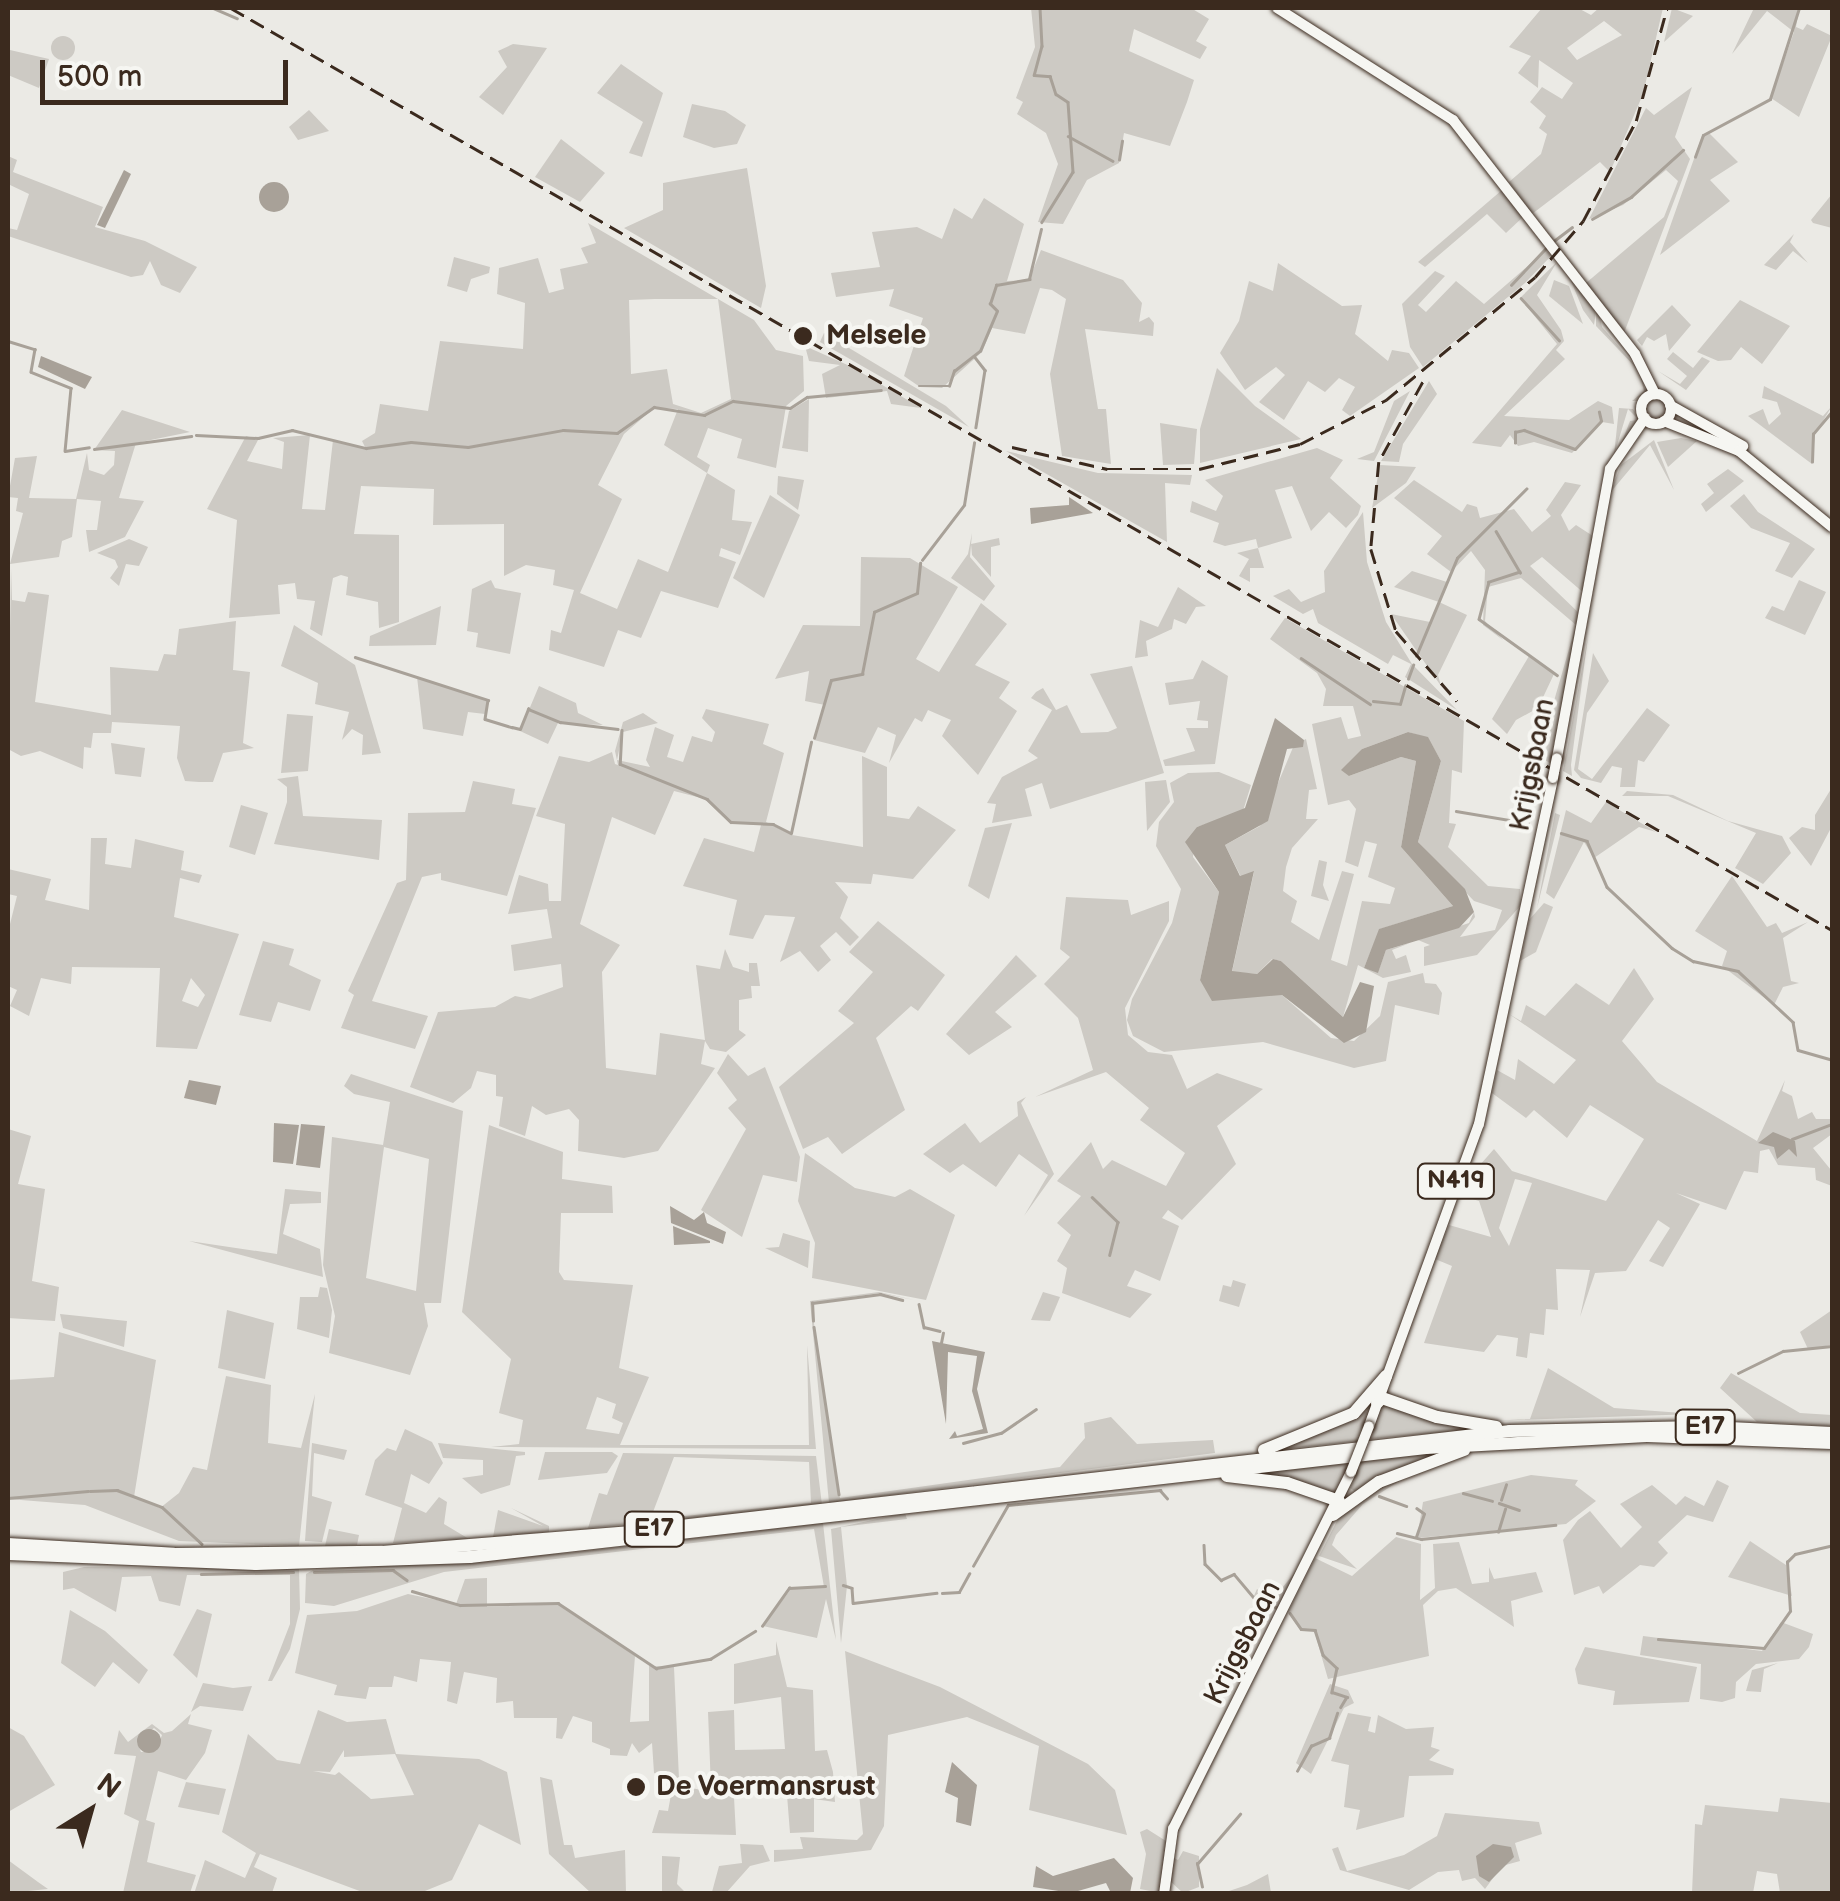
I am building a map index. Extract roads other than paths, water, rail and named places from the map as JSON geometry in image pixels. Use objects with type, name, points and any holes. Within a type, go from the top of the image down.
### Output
[{"type":"highway","points":[[1373,1410],[1386,1376]]},
{"type":"highway","points":[[1214,1461],[1299,1440],[1373,1410],[1462,1422],[1578,1428]]},
{"type":"highway","name":"E17","points":[[8,1544],[174,1554],[496,1545],[1214,1461],[1578,1428],[1832,1433]]},
{"type":"highway","name":"E17","points":[[8,1554],[119,1561],[293,1564],[470,1556],[1495,1442],[1694,1436],[1832,1443]]},
{"type":"highway","points":[[1333,1515],[1346,1496],[1430,1459],[1495,1442]]},
{"type":"highway","points":[[1170,1477],[1271,1480],[1346,1496]]},
{"type":"highway","points":[[122,1544],[174,1554]]},
{"type":"highway","points":[[67,1567],[119,1561]]},
{"type":"main road","points":[[1266,8],[1372,68]]},
{"type":"main road","points":[[1277,8],[1453,120],[1611,324],[1652,395],[1730,437],[1832,523]]},
{"type":"main road","name":"Krijgsbaan","points":[[1346,1496],[1351,1472],[1402,1341],[1476,1123],[1495,1056],[1609,480],[1648,420],[1641,406],[1652,395]]},
{"type":"main road","points":[[1664,421],[1670,405]]},
{"type":"main road","points":[[1648,420],[1664,421],[1739,451],[1832,523]]},
{"type":"main road","name":"Krijgsbaan","points":[[1386,1376],[1413,1305]]},
{"type":"main road","name":"N419","points":[[1402,1341],[1405,1319]]},
{"type":"main road","name":"Krijgsbaan","points":[[1164,1894],[1173,1829],[1333,1515]]},
{"type":"waterway","points":[[213,8],[237,18]]},
{"type":"waterway","points":[[252,8],[319,8]]},
{"type":"waterway","points":[[1040,8],[1042,46],[1034,75],[1050,76],[1056,94],[1068,102],[1073,172],[1042,222]]},
{"type":"waterway","points":[[1695,157],[1703,135],[1770,99],[1799,8]]},
{"type":"waterway","points":[[1068,136],[1113,161]]},
{"type":"waterway","points":[[1119,160],[1122,141]]},
{"type":"waterway","points":[[1592,219],[1631,197],[1683,150]]},
{"type":"waterway","points":[[1555,240],[1572,227]]},
{"type":"waterway","points":[[919,386],[949,386],[954,371],[980,351],[997,311],[990,304],[996,285],[1029,279],[1041,229]]},
{"type":"waterway","points":[[1511,285],[1546,248]]},
{"type":"waterway","points":[[1521,298],[1559,340]]},
{"type":"waterway","points":[[8,341],[35,349],[31,372],[71,388],[65,451],[89,447]]},
{"type":"waterway","points":[[974,356],[985,370],[976,427]]},
{"type":"waterway","points":[[196,435],[258,438],[292,430],[366,448],[411,442],[468,447],[563,430],[617,433],[654,407],[704,415],[733,401],[790,408],[807,397],[881,390]]},
{"type":"waterway","points":[[1812,462],[1813,434],[1832,411]]},
{"type":"waterway","points":[[1515,443],[1515,432],[1524,430],[1575,449],[1601,421],[1599,412]]},
{"type":"waterway","points":[[94,449],[191,436]]},
{"type":"waterway","points":[[922,560],[964,505],[974,443]]},
{"type":"waterway","points":[[1416,656],[1457,558],[1526,489]]},
{"type":"waterway","points":[[1496,531],[1520,572],[1489,582],[1479,619],[1557,675]]},
{"type":"waterway","points":[[814,738],[831,680],[862,674],[874,612],[917,593],[920,563]]},
{"type":"waterway","points":[[355,657],[488,700],[485,719],[512,727],[520,729],[528,709],[560,722],[618,729]]},
{"type":"waterway","points":[[1301,658],[1370,704]]},
{"type":"waterway","points":[[1408,679],[1413,665]]},
{"type":"waterway","points":[[1373,701],[1400,704],[1405,686]]},
{"type":"waterway","points":[[622,730],[620,764],[707,799],[731,822],[773,824],[791,833],[811,742]]},
{"type":"waterway","points":[[1456,811],[1528,823]]},
{"type":"waterway","points":[[1561,833],[1587,841],[1607,887],[1672,948],[1693,961],[1738,971],[1793,1022],[1798,1050],[1832,1060]]},
{"type":"waterway","points":[[1792,1139],[1832,1124]]},
{"type":"waterway","points":[[1092,1197],[1118,1222],[1110,1255]]},
{"type":"waterway","points":[[813,1321],[812,1303],[880,1294],[902,1300]]},
{"type":"waterway","points":[[919,1304],[924,1327],[940,1331]]},
{"type":"waterway","points":[[814,1327],[839,1494]]},
{"type":"waterway","points":[[941,1343],[943,1333]]},
{"type":"waterway","points":[[1738,1373],[1783,1351],[1832,1346]]},
{"type":"waterway","points":[[963,1443],[1001,1433],[1036,1409]]},
{"type":"waterway","points":[[1501,1500],[1506,1485]]},
{"type":"waterway","points":[[90,1491],[117,1490],[162,1507],[202,1544]]},
{"type":"waterway","points":[[973,1566],[1008,1505],[1160,1490],[1167,1498]]},
{"type":"waterway","points":[[8,1498],[88,1491]]},
{"type":"waterway","points":[[1463,1493],[1492,1501]]},
{"type":"waterway","points":[[1379,1496],[1406,1506]]},
{"type":"waterway","points":[[1499,1503],[1519,1510]]},
{"type":"waterway","points":[[1416,1537],[1424,1514],[1417,1509]]},
{"type":"waterway","points":[[1498,1532],[1505,1509]]},
{"type":"waterway","points":[[1397,1533],[1421,1539],[1555,1525]]},
{"type":"waterway","points":[[1204,1545],[1205,1564],[1221,1580],[1234,1574],[1255,1599],[1279,1608]]},
{"type":"waterway","points":[[1658,1639],[1764,1648],[1790,1611],[1787,1562],[1795,1554],[1831,1546]]},
{"type":"waterway","points":[[314,1572],[393,1570],[407,1580]]},
{"type":"waterway","points":[[201,1574],[293,1572]]},
{"type":"waterway","points":[[942,1593],[959,1592],[969,1574]]},
{"type":"waterway","points":[[843,1585],[852,1588],[853,1603],[936,1593]]},
{"type":"waterway","points":[[762,1626],[789,1588],[825,1586]]},
{"type":"waterway","points":[[412,1591],[460,1605],[558,1603],[656,1668],[710,1659],[755,1631]]},
{"type":"waterway","points":[[1290,1613],[1301,1629],[1315,1630],[1323,1655],[1337,1668],[1332,1692],[1347,1697],[1341,1707]]},
{"type":"waterway","points":[[1297,1771],[1311,1746],[1329,1738],[1337,1713]]},
{"type":"waterway","points":[[1202,1887],[1197,1864],[1240,1814]]},
{"type":"railway","points":[[231,8],[1832,930]]},
{"type":"railway","points":[[1012,447],[1107,469],[1199,469],[1300,444],[1386,400],[1535,277],[1583,221],[1636,121],[1667,8]]},
{"type":"railway","points":[[1423,382],[1379,462],[1371,549],[1396,631],[1457,701]]},
{"type":"place","name":"Melsele","points":[[803,336]]},
{"type":"place","name":"De Voermansrust","points":[[636,1787]]}]
